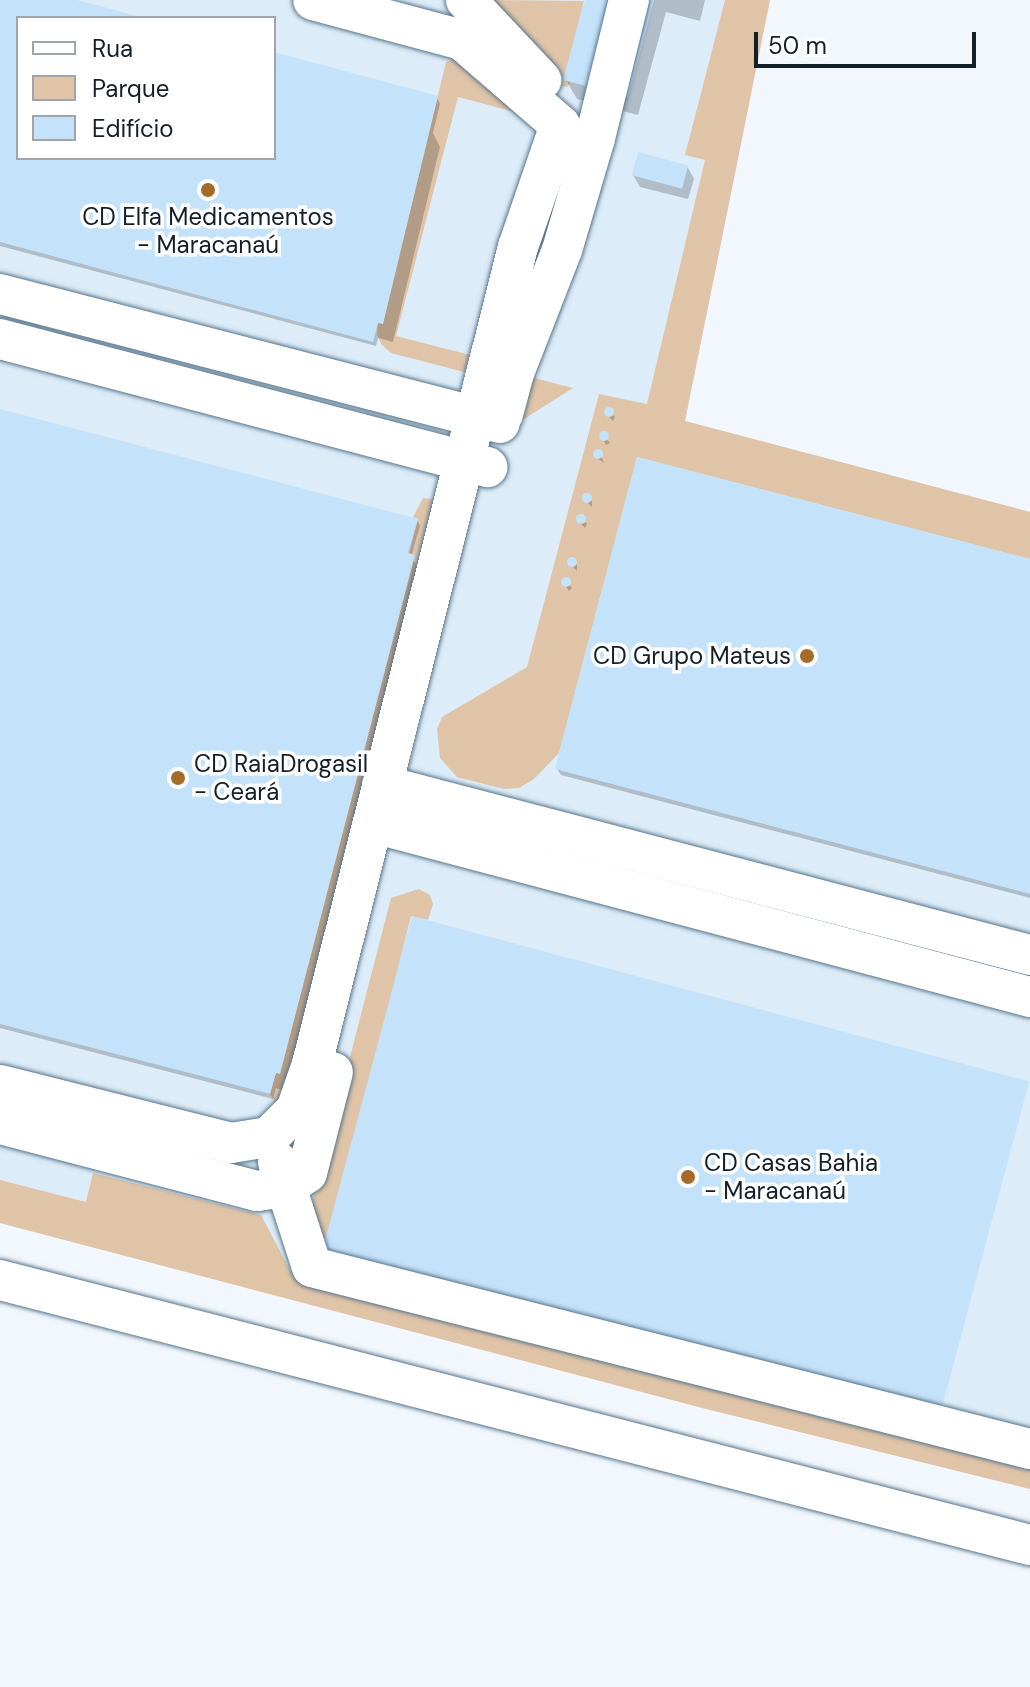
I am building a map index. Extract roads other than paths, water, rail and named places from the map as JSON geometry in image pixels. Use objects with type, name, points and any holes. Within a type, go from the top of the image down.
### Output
[{"type":"lane","points":[[0,1085],[231,1143],[269,1137],[296,1110],[384,826],[488,420],[518,247],[560,125],[462,40],[313,0]]},
{"type":"lane","points":[[466,0],[595,138]]},
{"type":"lane","points":[[488,420],[514,373],[562,250],[595,138],[629,0]]},
{"type":"lane","points":[[0,294],[488,420]]},
{"type":"lane","points":[[0,339],[477,465]]},
{"type":"lane","points":[[394,788],[1030,955]]},
{"type":"lane","points":[[384,826],[1030,997]]},
{"type":"lane","points":[[0,1124],[257,1191],[286,1187],[307,1173],[384,826]]},
{"type":"lane","points":[[269,1137],[312,1267],[1030,1449]]},
{"type":"lane","points":[[0,1280],[1030,1545]]},
{"type":"place","name":"CD Elfa Medicamentos - Maracanaú","points":[[208,190]]},
{"type":"place","name":"CD Grupo Mateus","points":[[807,656]]},
{"type":"place","name":"CD RaiaDrogasil - Ceará","points":[[178,778]]},
{"type":"place","name":"CD Casas Bahia - Maracanaú","points":[[688,1177]]}]
